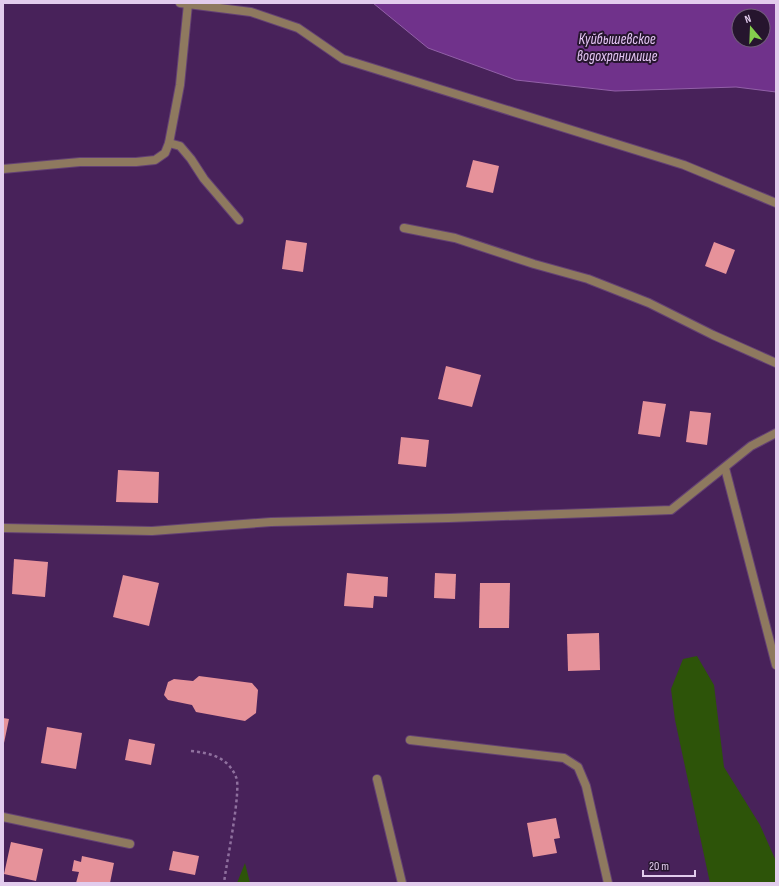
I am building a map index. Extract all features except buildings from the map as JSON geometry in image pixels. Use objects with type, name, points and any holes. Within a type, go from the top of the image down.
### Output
[{"type":"street","points":[[3,169],[80,162],[136,162],[155,160],[165,153],[169,143],[180,85],[184,3],[251,12],[298,28],[343,59],[684,165],[776,203]]},
{"type":"street","points":[[169,143],[180,146],[191,159],[204,179],[239,220]]},
{"type":"street","points":[[404,228],[455,238],[534,264],[588,279],[649,303],[713,335],[776,363]]},
{"type":"street","points":[[3,528],[152,531],[272,522],[449,518],[671,510],[751,446],[776,433]]},
{"type":"street","points":[[725,468],[776,665]]},
{"type":"street","points":[[410,740],[564,758],[578,767],[586,786],[608,883]]},
{"type":"street","points":[[377,779],[402,883]]},
{"type":"street","points":[[3,817],[130,844]]},
{"type":"path","points":[[191,751],[210,753],[226,762],[237,777],[238,793],[224,883]]},
{"type":"green space","points":[[697,656],[714,685],[724,767],[760,825],[776,861],[776,883],[710,883],[675,720],[671,689],[683,659]]},
{"type":"green space","points":[[245,863],[250,883],[237,883]]},
{"type":"water","name":"Куйбышевское водохранилище","points":[[373,3],[776,3],[776,92],[736,87],[615,91],[516,80],[428,48]]}]
